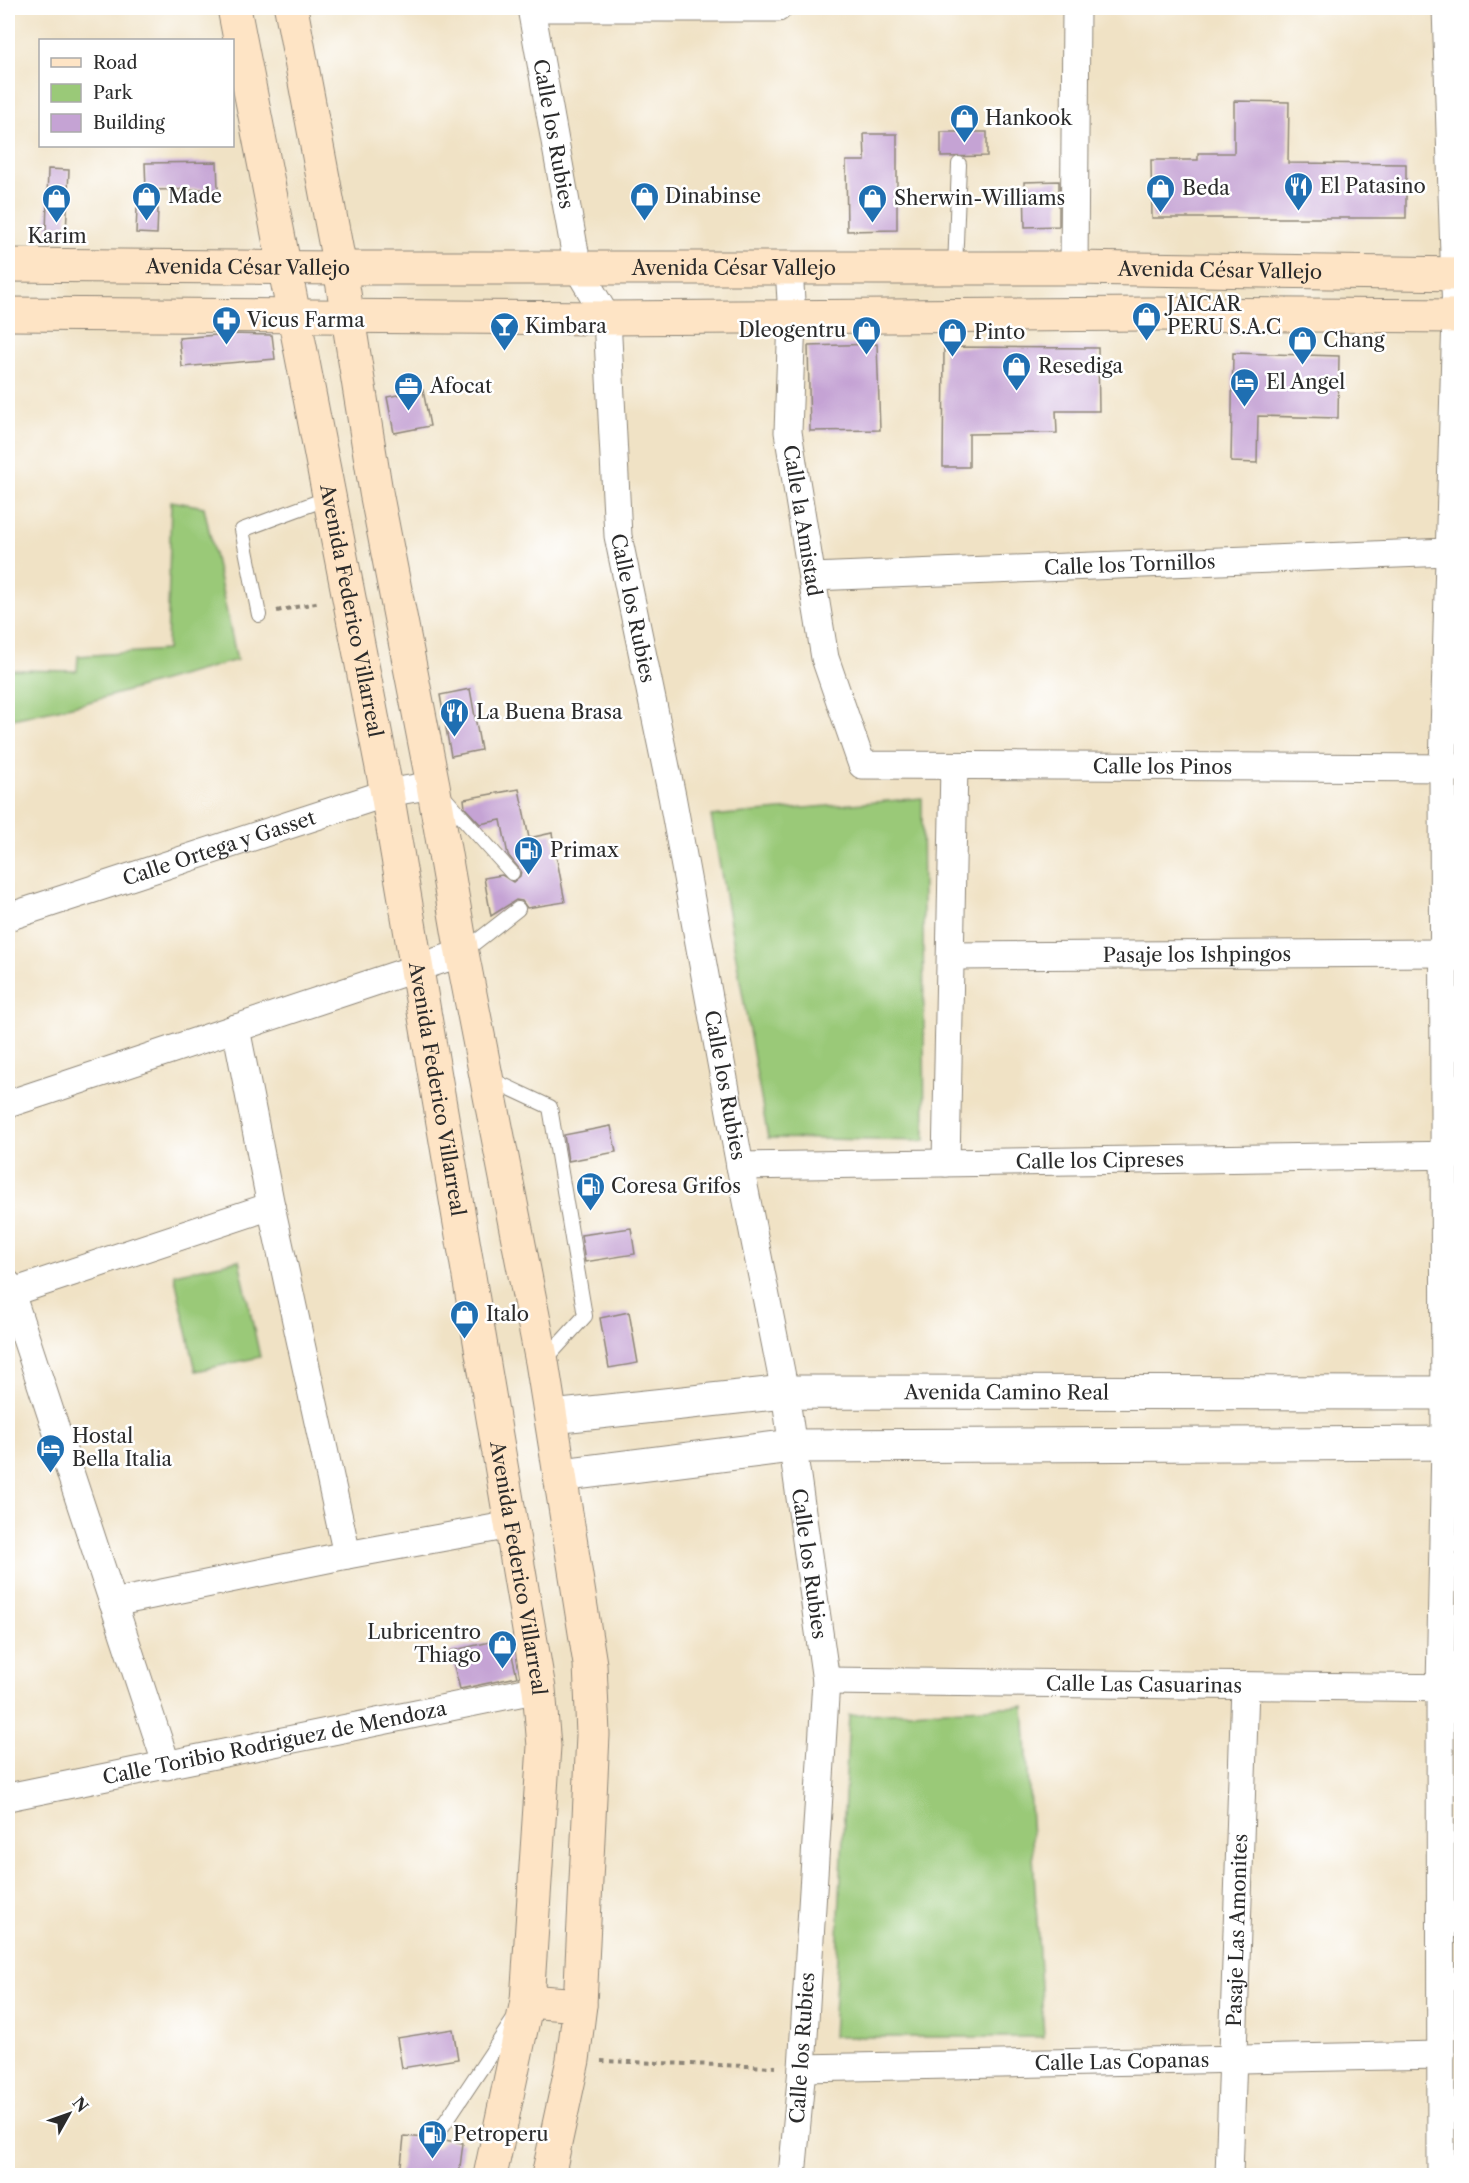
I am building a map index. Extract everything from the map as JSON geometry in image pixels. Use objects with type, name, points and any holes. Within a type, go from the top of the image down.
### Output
[{"type":"main road","name":"Avenida Federico Villarreal","points":[[234,8],[286,268],[292,315],[327,498],[387,793],[539,1689],[544,1746],[527,2001],[490,2175]]},
{"type":"main road","points":[[291,8],[340,268],[376,492],[552,1417],[590,1664],[593,1735],[580,2005],[573,2060],[548,2175]]},
{"type":"main road","name":"Avenida César Vallejo","points":[[8,265],[578,269],[1074,268],[1459,274]]},
{"type":"main road","points":[[954,317],[955,269]]},
{"type":"main road","points":[[1149,314],[1150,270]]},
{"type":"main road","points":[[8,314],[607,318],[1149,314],[1459,316]]},
{"type":"main road","points":[[327,498],[376,492]]},
{"type":"main road","points":[[527,2001],[580,2005]]},
{"type":"street","points":[[532,8],[778,8]]},
{"type":"street","name":"Calle los Rubies","points":[[532,8],[578,269],[607,318],[618,536],[672,796],[784,1392],[826,1680],[802,2068],[792,2175]]},
{"type":"street","points":[[1074,268],[1076,8]]},
{"type":"street","points":[[1441,2175],[1441,2055],[1451,1688],[1453,1443],[1453,1155],[1444,953],[1452,768],[1452,564],[1459,316],[1456,145],[1446,8]]},
{"type":"street","name":"Calle la Amistad","points":[[789,268],[792,317],[788,432],[825,658],[862,765]]},
{"type":"street","name":"Calle los Tornillos","points":[[812,577],[1452,564]]},
{"type":"street","name":"Calle los Pinos","points":[[862,765],[1452,768]]},
{"type":"street","points":[[946,1163],[954,766]]},
{"type":"street","name":"Calle Ortega y Gasset","points":[[8,917],[387,793],[433,785]]},
{"type":"street","points":[[8,1104],[462,953]]},
{"type":"street","name":"Pasaje los Ishpingos","points":[[951,956],[1444,953]]},
{"type":"street","points":[[236,1028],[270,1206],[347,1555]]},
{"type":"street","name":"Calle los Cipreses","points":[[740,1166],[1453,1155]]},
{"type":"street","points":[[167,1766],[9,1289],[270,1206]]},
{"type":"street","name":"Avenida Camino Real","points":[[552,1417],[784,1392],[1453,1393]]},
{"type":"street","points":[[561,1475],[792,1446],[1453,1443]]},
{"type":"street","points":[[113,1604],[347,1555],[511,1525]]},
{"type":"street","name":"Calle Las Casuarinas","points":[[826,1680],[1451,1688]]},
{"type":"street","name":"Pasaje Las Amonites","points":[[1229,2175],[1245,1686]]},
{"type":"street","name":"Calle Toribio Rodriguez de Mendoza","points":[[8,1797],[539,1689]]},
{"type":"street","name":"Calle Las Copanas","points":[[802,2068],[1441,2055]]},
{"type":"lane","points":[[955,269],[959,164]]},
{"type":"lane","points":[[259,615],[242,530],[327,498]]},
{"type":"lane","points":[[433,785],[512,873]]},
{"type":"lane","points":[[462,953],[518,909]]},
{"type":"lane","points":[[488,1078],[550,1107],[585,1316],[542,1362]]},
{"type":"lane","points":[[434,2139],[527,2001]]},
{"type":"path","points":[[259,615],[347,597]]},
{"type":"path","points":[[573,2060],[802,2068]]},
{"type":"green space","points":[[171,501],[204,507],[237,660],[85,703],[8,720],[8,670],[77,671],[78,656],[167,650]]},
{"type":"green space","points":[[922,798],[925,1141],[768,1138],[711,816]]},
{"type":"green space","points":[[239,1260],[260,1357],[196,1371],[174,1274]]},
{"type":"green space","points":[[1024,1706],[1044,2037],[833,2037],[849,1715]]},
{"type":"building","points":[[1234,101],[1289,102],[1288,163],[1406,164],[1406,218],[1152,218],[1151,160],[1198,160],[1198,153],[1234,153]]},
{"type":"building","name":"Hankook","points":[[941,132],[987,132],[987,156],[941,157]]},
{"type":"building","points":[[864,134],[897,134],[897,230],[847,231],[846,161],[865,161]]},
{"type":"building","points":[[217,162],[218,189],[146,190],[145,163]]},
{"type":"building","points":[[48,169],[69,170],[66,234],[46,233]]},
{"type":"building","points":[[1059,181],[1059,226],[1025,227],[1024,182]]},
{"type":"building","name":"Made","points":[[137,208],[158,209],[157,234],[136,233]]},
{"type":"building","points":[[229,334],[272,335],[275,359],[182,367],[179,338]]},
{"type":"building","points":[[877,344],[880,430],[810,431],[808,346]]},
{"type":"building","points":[[944,347],[1098,348],[1099,411],[1056,411],[1057,433],[969,434],[969,467],[943,467]]},
{"type":"building","points":[[1233,353],[1339,356],[1338,418],[1258,416],[1257,463],[1231,462]]},
{"type":"building","name":"Afocat","points":[[423,390],[430,426],[394,433],[387,397]]},
{"type":"building","points":[[470,689],[481,750],[451,756],[440,695]]},
{"type":"building","name":"Primax","points":[[519,789],[529,838],[552,833],[565,902],[527,908],[522,901],[516,900],[491,916],[484,878],[502,875],[513,882],[520,876],[521,871],[508,855],[501,820],[480,824],[465,808],[464,799]]},
{"type":"building","points":[[611,1126],[616,1152],[568,1161],[564,1135]]},
{"type":"building","points":[[631,1228],[635,1254],[585,1262],[581,1235]]},
{"type":"building","points":[[629,1312],[638,1363],[609,1368],[600,1318]]},
{"type":"building","points":[[508,1638],[517,1677],[460,1689],[450,1651]]},
{"type":"building","points":[[453,2029],[458,2059],[402,2068],[397,2038]]},
{"type":"building","name":"Petroperu","points":[[404,2136],[425,2138],[426,2143],[433,2148],[438,2147],[444,2140],[463,2143],[459,2175],[400,2175]]},
{"type":"place","name":"Hankook","points":[[964,144]]},
{"type":"place","name":"El Patasino","points":[[1299,212]]},
{"type":"place","name":"Beda","points":[[1161,214]]},
{"type":"place","name":"Made","points":[[147,222]]},
{"type":"place","name":"Dinabinse","points":[[644,222]]},
{"type":"place","name":"Karim","points":[[57,224]]},
{"type":"place","name":"Sherwin-Williams","points":[[873,224]]},
{"type":"place","name":"JAICAR PERU S.A.C","points":[[1146,342]]},
{"type":"place","name":"Vicus Farma","points":[[226,346]]},
{"type":"place","name":"Kimbara","points":[[504,352]]},
{"type":"place","name":"Dleogentru","points":[[867,356]]},
{"type":"place","name":"Pinto","points":[[953,358]]},
{"type":"place","name":"Chang","points":[[1302,366]]},
{"type":"place","name":"Resediga","points":[[1017,392]]},
{"type":"place","name":"El Angel","points":[[1245,408]]},
{"type":"place","name":"Afocat","points":[[409,412]]},
{"type":"place","name":"La Buena Brasa","points":[[455,738]]},
{"type":"place","name":"Primax","points":[[529,876]]},
{"type":"place","name":"Coresa Grifos","points":[[590,1212]]},
{"type":"place","name":"Italo","points":[[465,1340]]},
{"type":"place","name":"Hostal Bella Italia","points":[[51,1474]]},
{"type":"place","name":"Lubricentro Thiago","points":[[502,1670]]},
{"type":"place","name":"Petroperu","points":[[432,2160]]}]
